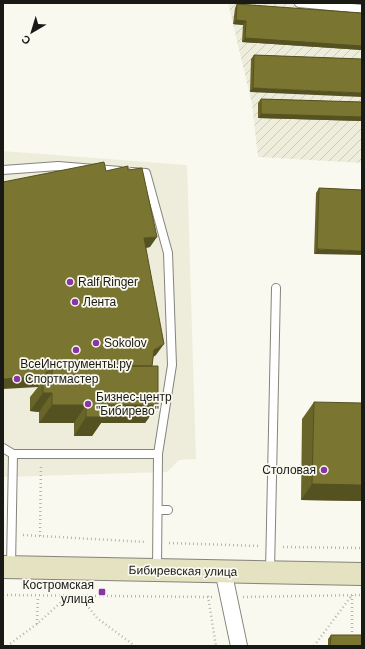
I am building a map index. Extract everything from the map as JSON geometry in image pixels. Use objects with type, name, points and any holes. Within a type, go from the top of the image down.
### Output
[{"type":"main road","name":"Бибиревская улица","points":[[7,568],[157,571],[223,570],[362,574]]},
{"type":"street","points":[[223,570],[239,646]]},
{"type":"lane","points":[[300,3],[362,9]]},
{"type":"lane","points":[[3,170],[58,166],[146,172],[168,253],[172,365],[158,454],[157,571]]},
{"type":"lane","points":[[270,572],[269,547],[276,288]]},
{"type":"lane","points":[[3,448],[13,454],[158,454]]},
{"type":"lane","points":[[7,568],[13,454]]},
{"type":"lane","points":[[158,510],[168,510]]},
{"type":"path","points":[[41,454],[40,536],[157,543],[269,547],[362,548]]},
{"type":"path","points":[[3,595],[228,597],[362,595]]},
{"type":"path","points":[[7,646],[37,624],[70,595]]},
{"type":"path","points":[[79,595],[97,618],[135,646]]},
{"type":"path","points":[[352,595],[352,639]]},
{"type":"path","points":[[314,646],[352,595]]},
{"type":"path","points":[[37,624],[38,596]]},
{"type":"path","points":[[208,596],[216,646]]},
{"type":"shaded area","points":[[228,3],[362,3],[362,163],[258,157],[252,104]]},
{"type":"shaded area","points":[[3,151],[187,165],[196,459],[179,460],[167,472],[3,477]]},
{"type":"building","points":[[237,4],[362,13],[362,46],[245,38],[246,21],[236,20]]},
{"type":"building","points":[[254,55],[362,59],[362,93],[253,88]]},
{"type":"building","points":[[261,99],[362,102],[362,117],[261,114]]},
{"type":"building","name":"Лента","points":[[104,162],[106,171],[128,166],[128,170],[142,168],[157,237],[144,238],[164,344],[154,350],[152,366],[52,366],[48,372],[46,372],[47,376],[3,379],[3,182]]},
{"type":"building","points":[[319,188],[362,190],[362,251],[317,249]]},
{"type":"building","points":[[52,366],[158,366],[158,405],[105,405],[105,417],[86,417],[86,405],[52,405],[52,393],[43,393],[43,379],[52,379]]},
{"type":"building","points":[[314,402],[362,403],[362,485],[312,484]]},
{"type":"building","points":[[331,635],[362,635],[362,646],[330,646]]},
{"type":"place","name":"Ralf Ringer","points":[[70,282]]},
{"type":"place","name":"Лента","points":[[75,302]]},
{"type":"place","name":"Sokolov","points":[[96,343]]},
{"type":"place","name":"ВсеИнструменты.ру","points":[[76,350]]},
{"type":"place","name":"Спортмастер","points":[[17,379]]},
{"type":"place","name":"Бизнес-центр \"Бибирево\"","points":[[88,404]]},
{"type":"place","name":"Столовая","points":[[324,470]]},
{"type":"place","name":"Костромская улица","points":[[102,592]]}]
